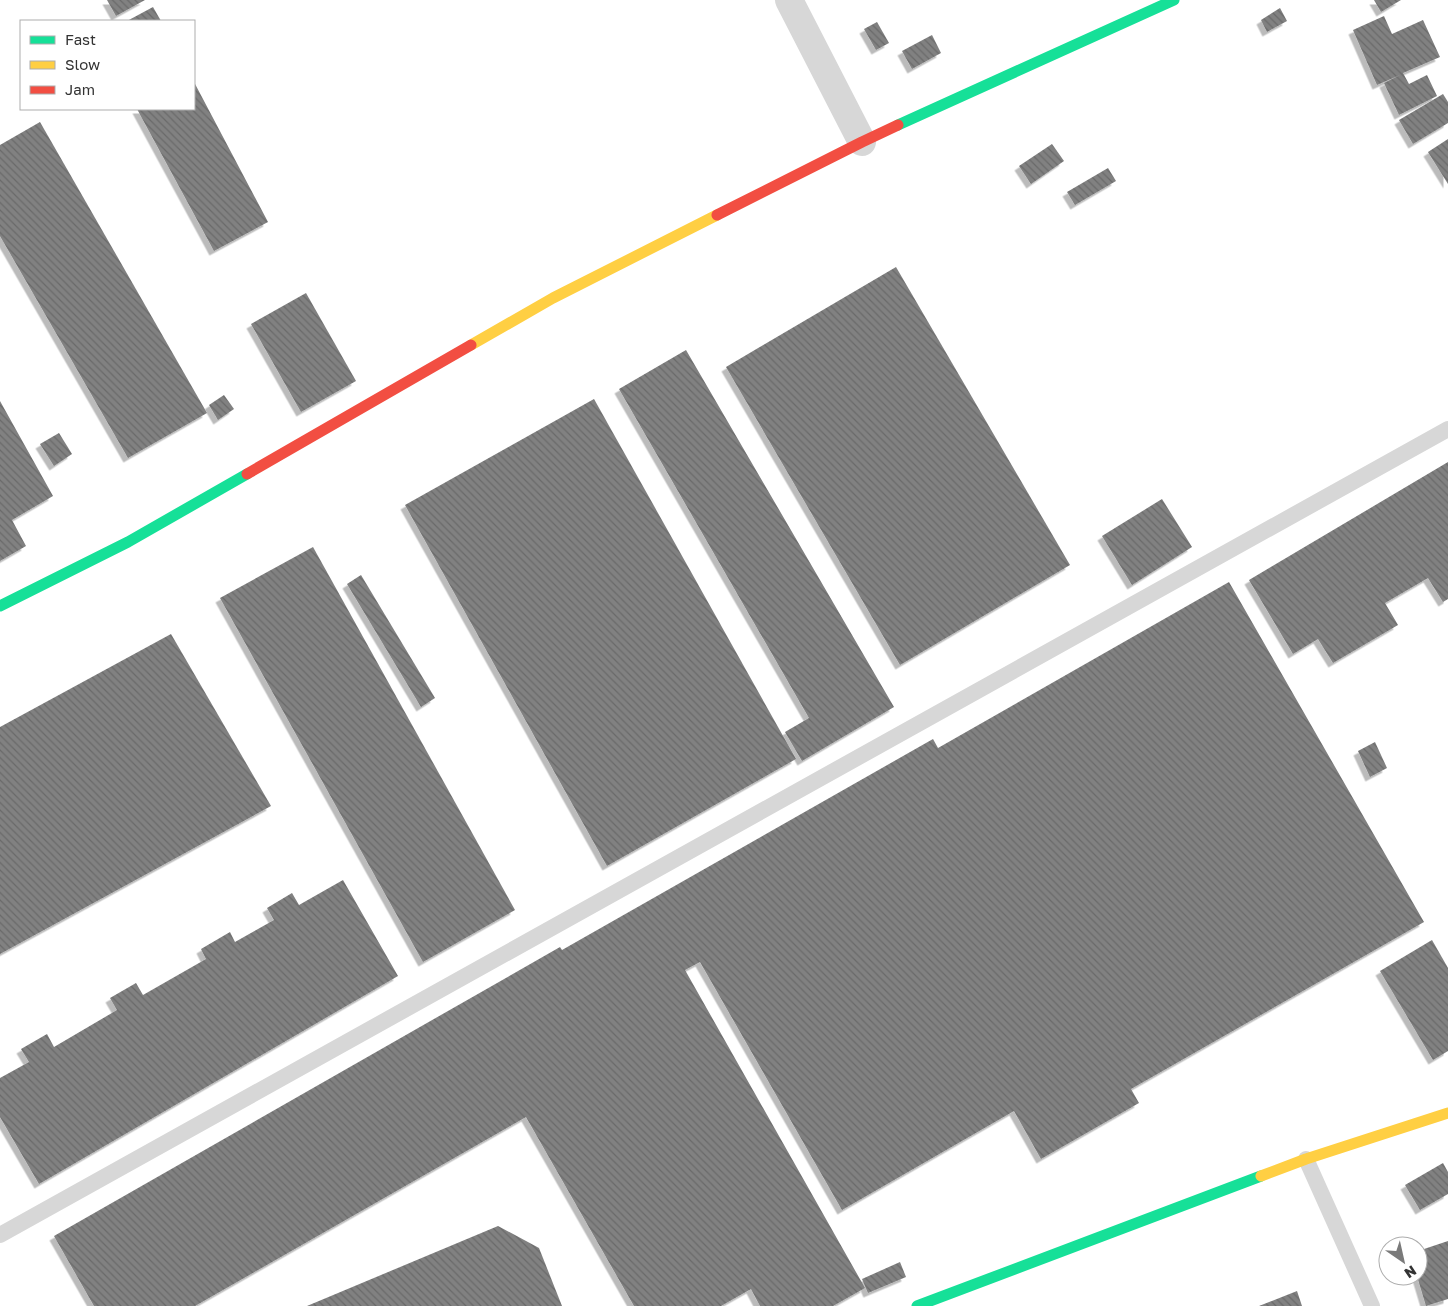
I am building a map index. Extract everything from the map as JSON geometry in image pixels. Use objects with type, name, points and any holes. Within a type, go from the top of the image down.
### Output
[{"type":"street","points":[[790,0],[862,142]]},
{"type":"street","points":[[0,606],[128,542],[552,298],[862,142],[1174,0]]},
{"type":"street","points":[[917,1306],[1306,1159],[1448,1113]]},
{"type":"lane","points":[[0,1235],[1448,429]]},
{"type":"lane","points":[[1306,1159],[1372,1306]]},
{"type":"building","points":[[107,0],[145,0],[116,16]]},
{"type":"building","points":[[1374,0],[1401,0],[1381,12]]},
{"type":"building","points":[[153,7],[160,20],[129,20]]},
{"type":"building","points":[[1280,8],[1287,21],[1267,32],[1261,20]]},
{"type":"building","points":[[1384,16],[1392,34],[1423,20],[1440,57],[1403,73],[1409,84],[1427,75],[1437,96],[1399,115],[1384,83],[1400,75],[1377,85],[1353,30]]},
{"type":"building","points":[[877,22],[889,43],[876,50],[864,29]]},
{"type":"building","points":[[932,35],[941,53],[912,69],[902,51]]},
{"type":"building","points":[[195,84],[268,222],[214,251],[138,110],[195,110]]},
{"type":"building","points":[[1443,94],[1448,102],[1448,123],[1413,144],[1399,120]]},
{"type":"building","points":[[40,122],[207,413],[128,458],[0,236],[0,145]]},
{"type":"building","points":[[1448,139],[1448,184],[1428,152]]},
{"type":"building","points":[[1052,144],[1064,161],[1031,184],[1019,166]]},
{"type":"building","points":[[1108,168],[1116,181],[1075,205],[1067,192]]},
{"type":"building","points":[[896,267],[1070,565],[900,665],[726,367]]},
{"type":"building","points":[[306,293],[356,381],[301,412],[251,324]]},
{"type":"building","points":[[686,350],[894,707],[802,761],[785,732],[809,718],[619,389]]},
{"type":"building","points":[[224,395],[234,409],[218,420],[209,405]]},
{"type":"building","points":[[594,399],[796,759],[607,866],[405,505]]},
{"type":"building","points":[[0,401],[53,496],[12,520],[26,546],[0,561]]},
{"type":"building","points":[[59,433],[72,454],[54,466],[40,444]]},
{"type":"building","points":[[1448,462],[1448,599],[1443,602],[1428,578],[1385,603],[1398,625],[1333,663],[1318,639],[1293,654],[1249,580]]},
{"type":"building","points":[[1162,499],[1192,547],[1132,585],[1102,536]]},
{"type":"building","points":[[313,547],[515,910],[423,962],[220,598]]},
{"type":"building","points":[[361,575],[435,698],[421,707],[347,584]]},
{"type":"building","points":[[1229,582],[1424,922],[1131,1089],[1139,1103],[1041,1159],[1014,1111],[842,1210],[700,962],[685,970],[865,1288],[833,1306],[760,1306],[751,1289],[721,1306],[634,1306],[526,1117],[195,1306],[94,1306],[54,1236],[560,947],[562,950],[933,739],[938,748]]},
{"type":"building","points":[[171,634],[271,806],[0,954],[0,727]]},
{"type":"building","points":[[1375,742],[1387,768],[1370,777],[1358,751]]},
{"type":"building","points":[[343,880],[398,976],[39,1184],[0,1117],[0,1078],[29,1062],[21,1049],[47,1034],[54,1047],[117,1010],[110,998],[136,983],[143,995],[206,959],[201,949],[230,932],[235,942],[274,920],[267,908],[292,893],[299,905]]},
{"type":"building","points":[[1432,940],[1448,968],[1448,1051],[1433,1060],[1380,971]]},
{"type":"building","points":[[1443,1163],[1448,1172],[1448,1194],[1420,1210],[1405,1185]]},
{"type":"building","points":[[498,1226],[539,1248],[562,1306],[307,1306]]},
{"type":"building","points":[[1448,1241],[1448,1299],[1426,1306],[1420,1286],[1428,1286],[1428,1248]]},
{"type":"building","points":[[900,1262],[906,1277],[868,1293],[862,1279]]},
{"type":"building","points":[[1297,1291],[1302,1306],[1259,1306]]},
{"type":"traffic: fast","points":[[898,125],[1174,0]]},
{"type":"traffic: fast","points":[[0,606],[128,542],[247,474]]},
{"type":"traffic: fast","points":[[917,1306],[1261,1176]]},
{"type":"traffic: slow","points":[[471,345],[553,298],[717,215]]},
{"type":"traffic: slow","points":[[1261,1176],[1306,1159],[1448,1113]]},
{"type":"traffic: jam","points":[[717,215],[898,125]]},
{"type":"traffic: jam","points":[[247,474],[471,345]]}]
